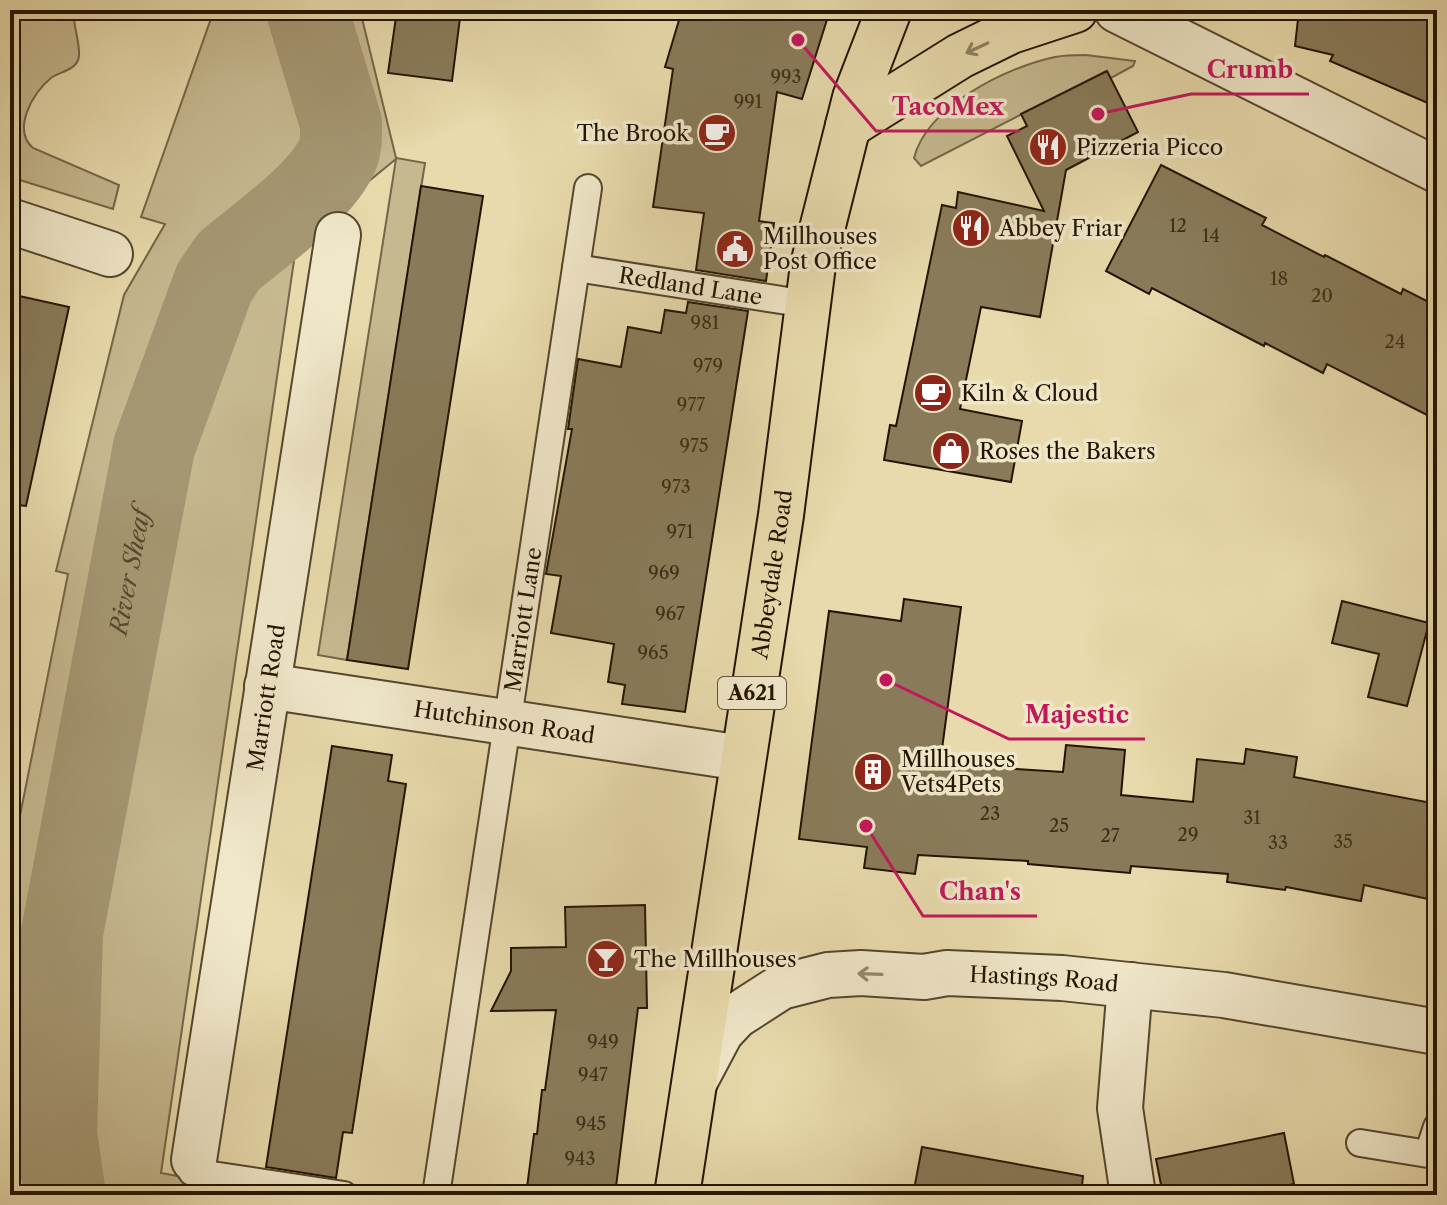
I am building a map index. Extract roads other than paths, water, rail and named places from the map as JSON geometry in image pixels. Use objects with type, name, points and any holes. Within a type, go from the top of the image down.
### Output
[{"type":"main road","name":"Abbeydale Road","points":[[677,1195],[781,515],[813,265],[855,98],[889,10]]},
{"type":"main road","points":[[848,126],[960,56],[1011,31],[1075,10]]},
{"type":"street","points":[[1117,10],[1437,170]]},
{"type":"street","points":[[10,221],[110,254]]},
{"type":"street","name":"Marriott Road","points":[[194,1160],[338,235]]},
{"type":"street","name":"Hutchinson Road","points":[[267,686],[742,758]]},
{"type":"street","name":"Hastings Road","points":[[695,1082],[721,1032],[754,1002],[781,987],[828,975],[861,973],[924,977],[947,973],[1062,978],[1224,995],[1437,1032]]},
{"type":"street","points":[[1130,985],[1120,1108],[1133,1195]]},
{"type":"lane","name":"Marriott Lane","points":[[436,1195],[588,188]]},
{"type":"lane","name":"Redland Lane","points":[[576,268],[807,304]]},
{"type":"lane","points":[[1360,1143],[1432,1155],[1437,1127]]},
{"type":"lane","points":[[194,1160],[192,1172],[344,1195]]},
{"type":"waterway","name":"River Sheaf","points":[[65,1195],[56,1134],[62,933],[154,447],[214,283],[229,261],[315,187],[339,151],[341,123],[307,10]]},
{"type":"place","name":"TacoMex","points":[[798,40]]},
{"type":"place","name":"Crumb","points":[[1098,114]]},
{"type":"place","name":"The Brook","points":[[717,133]]},
{"type":"place","name":"Pizzeria Picco","points":[[1048,147]]},
{"type":"place","name":"Abbey Friar","points":[[971,228]]},
{"type":"place","name":"Millhouses Post Office","points":[[735,249]]},
{"type":"place","name":"Kiln & Cloud","points":[[933,393]]},
{"type":"place","name":"Roses the Bakers","points":[[951,451]]},
{"type":"place","name":"Majestic","points":[[886,680]]},
{"type":"place","name":"Millhouses Vets4Pets","points":[[873,772]]},
{"type":"place","name":"Chan's","points":[[866,826]]},
{"type":"place","name":"The Millhouses","points":[[606,959]]}]
